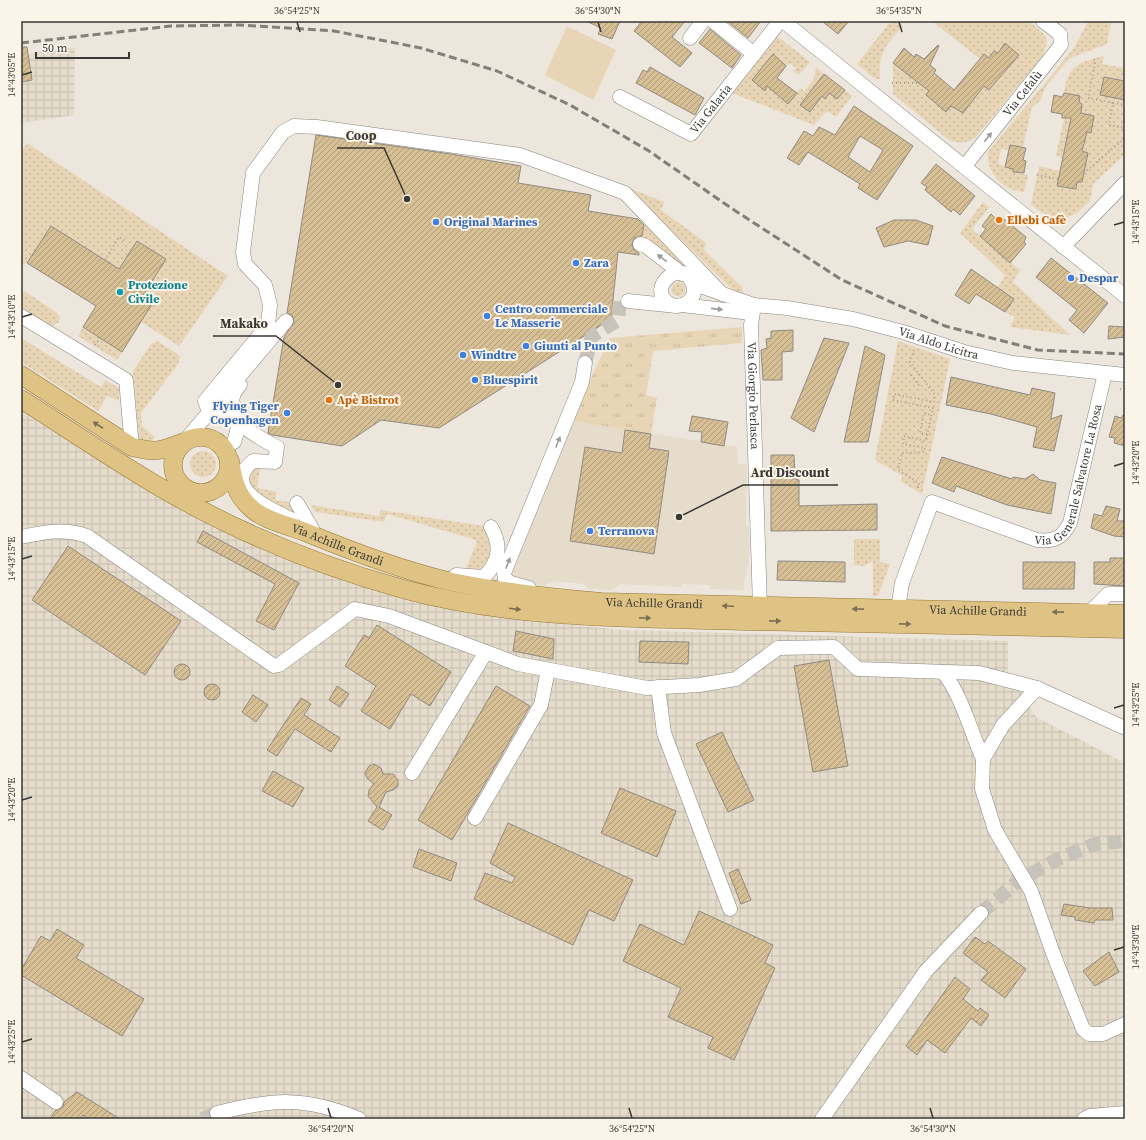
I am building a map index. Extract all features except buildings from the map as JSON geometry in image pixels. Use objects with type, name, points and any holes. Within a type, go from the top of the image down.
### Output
[{"type":"main road","points":[[21,375],[132,447],[151,452],[166,449],[184,442],[197,437],[210,438],[231,454],[229,471],[226,480],[220,487],[212,492],[202,494],[193,492],[183,487],[176,479],[173,463],[178,448],[184,442]]},
{"type":"main road","name":"Via Achille Grandi","points":[[21,390],[166,480],[183,487],[206,504],[285,540],[333,559],[427,588],[493,606]]},
{"type":"main road","name":"Via Achille Grandi","points":[[21,399],[161,488],[215,516],[293,552],[400,588],[466,603],[592,617],[1125,629]]},
{"type":"main road","name":"Via Achille Grandi","points":[[231,454],[235,485],[241,499],[251,509],[322,539],[399,568],[478,586],[540,596],[578,600],[760,607],[1125,614]]},
{"type":"street","points":[[690,38],[703,21]]},
{"type":"street","points":[[713,21],[754,54]]},
{"type":"street","name":"Via Galaria","points":[[620,97],[691,134],[780,21]]},
{"type":"street","points":[[783,21],[1125,296]]},
{"type":"street","name":"Via Cefalù","points":[[964,167],[1061,45],[1060,34],[1043,21]]},
{"type":"street","points":[[209,412],[205,400],[268,326],[270,305],[264,285],[245,264],[243,252],[248,207],[253,173],[283,132],[294,126],[317,127],[520,155],[625,193],[722,294]]},
{"type":"street","points":[[1063,247],[1125,184]]},
{"type":"street","points":[[640,244],[646,246],[687,277],[703,287],[722,294],[753,309]]},
{"type":"street","points":[[675,273],[687,277],[694,287],[694,295],[689,301],[678,306],[665,301],[661,287],[664,281],[675,273]]},
{"type":"street","points":[[628,301],[678,306],[753,309]]},
{"type":"street","name":"Via Aldo Licitra","points":[[753,309],[787,308],[852,319],[903,332],[964,352],[1013,363],[1125,375]]},
{"type":"street","name":"Via Giorgio Perlasca","points":[[753,309],[760,607]]},
{"type":"street","points":[[21,316],[126,380],[132,447]]},
{"type":"street","points":[[184,442],[285,327],[235,390],[231,402],[238,422],[238,432],[231,454]]},
{"type":"street","points":[[578,600],[567,592],[525,587],[512,583],[505,579],[504,573],[582,382],[585,364]]},
{"type":"street","name":"Via Generale Salvatore La Rosa","points":[[898,609],[902,583],[932,502],[1037,540],[1057,540],[1065,532],[1070,523],[1105,374]]},
{"type":"street","points":[[209,412],[220,414],[238,422],[273,445],[275,462],[253,460],[246,467],[242,476],[248,494],[257,503],[312,529],[358,546],[376,560]]},
{"type":"street","points":[[231,454],[246,439],[273,445]]},
{"type":"street","points":[[297,503],[312,529]]},
{"type":"street","points":[[399,568],[426,567],[460,576],[484,577],[498,556],[498,542],[491,528]]},
{"type":"street","points":[[21,537],[62,530],[76,532],[87,536],[274,666],[279,665],[355,609],[389,616],[518,664],[647,688],[699,685],[736,679],[778,648],[834,647],[858,669],[979,673],[1038,688],[1125,728]]},
{"type":"street","points":[[1089,613],[1108,594],[1125,594]]},
{"type":"street","points":[[412,773],[486,652]]},
{"type":"street","points":[[475,818],[541,705],[548,670]]},
{"type":"street","points":[[943,672],[953,684],[972,735],[983,759],[982,789],[995,830],[1031,891],[1079,1021],[1089,1034],[1096,1035],[1103,1034],[1125,1024]]},
{"type":"street","points":[[658,687],[664,733],[730,909]]},
{"type":"street","points":[[983,759],[1003,725],[1038,688]]},
{"type":"street","points":[[822,1119],[926,971],[981,913]]},
{"type":"street","points":[[21,1078],[56,1102]]},
{"type":"street","points":[[217,1113],[251,1104],[283,1100],[336,1109],[359,1119]]},
{"type":"street","points":[[1084,1119],[1090,1116],[1125,1114]]},
{"type":"street","points":[[1117,1119],[1125,1114]]},
{"type":"path","points":[[1094,59],[1095,63],[1088,98],[1125,105]]},
{"type":"path","points":[[892,83],[918,82]]},
{"type":"path","points":[[1113,102],[1109,125],[1125,128]]},
{"type":"path","points":[[1084,173],[1125,138]]},
{"type":"path","points":[[1037,175],[1058,179]]},
{"type":"path","points":[[105,260],[119,237],[125,240]]},
{"type":"path","points":[[94,346],[100,338]]},
{"type":"path","points":[[915,347],[910,362],[935,395],[934,402],[894,394],[893,400],[933,408],[926,441],[904,436],[903,444],[925,448],[924,452],[902,453],[898,470],[919,483],[917,491]]},
{"type":"path","points":[[911,375],[920,387]]},
{"type":"path","points":[[915,381],[921,377]]},
{"type":"path","points":[[927,434],[920,433],[924,413],[931,415]]},
{"type":"shaded area","points":[[75,47],[74,115],[21,123],[21,55]]},
{"type":"shaded area","points":[[21,403],[208,521],[450,607],[571,625],[622,630],[1008,641],[1008,671],[1036,717],[1125,763],[1125,1119],[21,1119]]},
{"type":"shaded area","points":[[574,421],[737,447],[738,464],[747,464],[746,526],[749,526],[749,560],[743,590],[710,589],[710,585],[682,584],[681,587],[620,584],[611,590],[588,589],[584,584],[553,581],[544,586],[512,580],[511,571]]},
{"type":"green space","points":[[891,21],[901,21],[900,23],[903,26],[884,50],[880,62],[880,79],[875,79],[857,64]]},
{"type":"green space","points":[[932,21],[957,21],[959,23],[961,21],[1029,21],[1043,33],[1046,38],[1047,43],[1043,56],[975,138],[968,141],[959,142],[949,140],[893,94],[893,63],[929,91],[926,95],[946,112],[951,106],[963,113],[984,86],[990,90],[1019,55],[1005,43],[998,53],[994,51],[989,58],[984,54],[980,59]]},
{"type":"green space","points":[[1088,21],[1111,21],[1107,44],[1070,58],[1046,86],[1040,101],[1032,107],[1023,147],[1011,145],[1009,150],[1001,149],[998,164],[1013,169],[1013,172],[1028,175],[1024,192],[1009,188],[997,180],[993,174],[988,160],[988,152],[1074,48]]},
{"type":"green space","points":[[567,26],[616,50],[593,100],[545,75]]},
{"type":"green space","points":[[777,36],[810,62],[799,75],[793,71],[796,68],[790,63],[786,66],[773,54],[752,80],[764,91],[767,86],[788,104],[800,88],[804,91],[814,79],[816,67],[824,74],[800,105],[810,112],[822,96],[829,93],[837,98],[845,90],[852,96],[836,117],[827,111],[814,125],[732,93]]},
{"type":"green space","points":[[1104,56],[1102,64],[1125,68],[1124,80],[1104,77],[1100,94],[1125,100],[1125,154],[1093,184],[1090,201],[1077,213],[1063,219],[1048,217],[1031,205],[1039,166],[1060,171],[1057,186],[1075,189],[1077,182],[1082,182],[1088,153],[1082,151],[1087,132],[1091,133],[1094,116],[1081,113],[1082,104],[1079,102],[1080,96],[1064,93],[1068,76],[1076,66],[1081,63]]},
{"type":"green space","points":[[1064,118],[1071,119],[1063,158],[1056,156]]},
{"type":"green space","points":[[27,143],[228,276],[179,346],[141,322],[152,304],[142,297],[166,259],[112,282],[27,263],[21,264],[21,154]]},
{"type":"green space","points":[[626,187],[664,202],[661,210],[706,243],[704,250],[742,287],[743,293],[735,292]]},
{"type":"green space","points":[[983,202],[989,207],[972,229],[1020,270],[1013,282],[1070,335],[1010,327],[1015,317],[1005,312],[1014,299],[998,287],[1005,275],[960,233]]},
{"type":"green space","points":[[645,220],[687,267],[681,267],[641,239]]},
{"type":"green space","points":[[675,282],[681,282],[685,286],[685,292],[681,296],[675,296],[671,292],[671,286]]},
{"type":"green space","points":[[21,291],[26,292],[57,313],[60,318],[58,323],[52,326],[48,325],[21,308]]},
{"type":"green space","points":[[83,327],[122,352],[117,360],[78,336]]},
{"type":"green space","points":[[742,327],[742,343],[653,351],[646,395],[657,398],[651,434],[574,421],[592,376],[610,338]]},
{"type":"green space","points":[[21,338],[101,387],[105,380],[119,388],[119,401],[107,396],[98,411],[21,362]]},
{"type":"green space","points":[[157,341],[180,357],[178,364],[141,413],[142,426],[155,437],[150,444],[139,437],[133,371],[151,344]]},
{"type":"green space","points":[[898,341],[950,359],[922,494],[900,481],[903,476],[875,460]]},
{"type":"green space","points":[[203,451],[212,455],[216,464],[212,473],[203,477],[194,473],[190,464],[194,455]]},
{"type":"green space","points":[[249,468],[260,468],[257,488],[277,492],[275,500],[289,502],[302,519],[265,504],[248,484]]},
{"type":"green space","points":[[311,505],[379,516],[381,510],[483,526],[493,538],[490,562],[478,574],[465,571],[477,542],[473,539],[387,514],[384,522],[315,512]]},
{"type":"green space","points":[[854,539],[880,539],[880,562],[890,564],[878,596],[873,596],[873,561],[864,566],[854,565]]},
{"type":"tunnel","points":[[585,363],[592,336],[618,320],[620,300],[628,301]]},
{"type":"tunnel","points":[[981,913],[1018,881],[1058,859],[1095,844],[1125,841]]},
{"type":"tunnel","points":[[202,1119],[217,1113]]},
{"type":"railway","points":[[21,43],[171,26],[239,25],[334,31],[421,48],[497,71],[570,105],[649,151],[731,208],[842,280],[945,326],[1038,350],[1125,354]]},
{"type":"place","name":"Coop","points":[[407,199]]},
{"type":"place","name":"Ellebi Cafè","points":[[999,220]]},
{"type":"place","name":"Original Marines","points":[[436,222]]},
{"type":"place","name":"Zara","points":[[576,263]]},
{"type":"place","name":"Despar","points":[[1071,278]]},
{"type":"place","name":"Protezione Civile","points":[[120,292]]},
{"type":"place","name":"Centro commerciale Le Masserie","points":[[487,316]]},
{"type":"place","name":"Giunti al Punto","points":[[526,346]]},
{"type":"place","name":"Windtre","points":[[463,355]]},
{"type":"place","name":"Bluespirit","points":[[475,380]]},
{"type":"place","name":"Makako","points":[[338,385]]},
{"type":"place","name":"Apè Bistrot","points":[[329,400]]},
{"type":"place","name":"Flying Tiger Copenhagen","points":[[287,413]]},
{"type":"place","name":"Ard Discount","points":[[679,517]]},
{"type":"place","name":"Terranova","points":[[590,531]]}]
